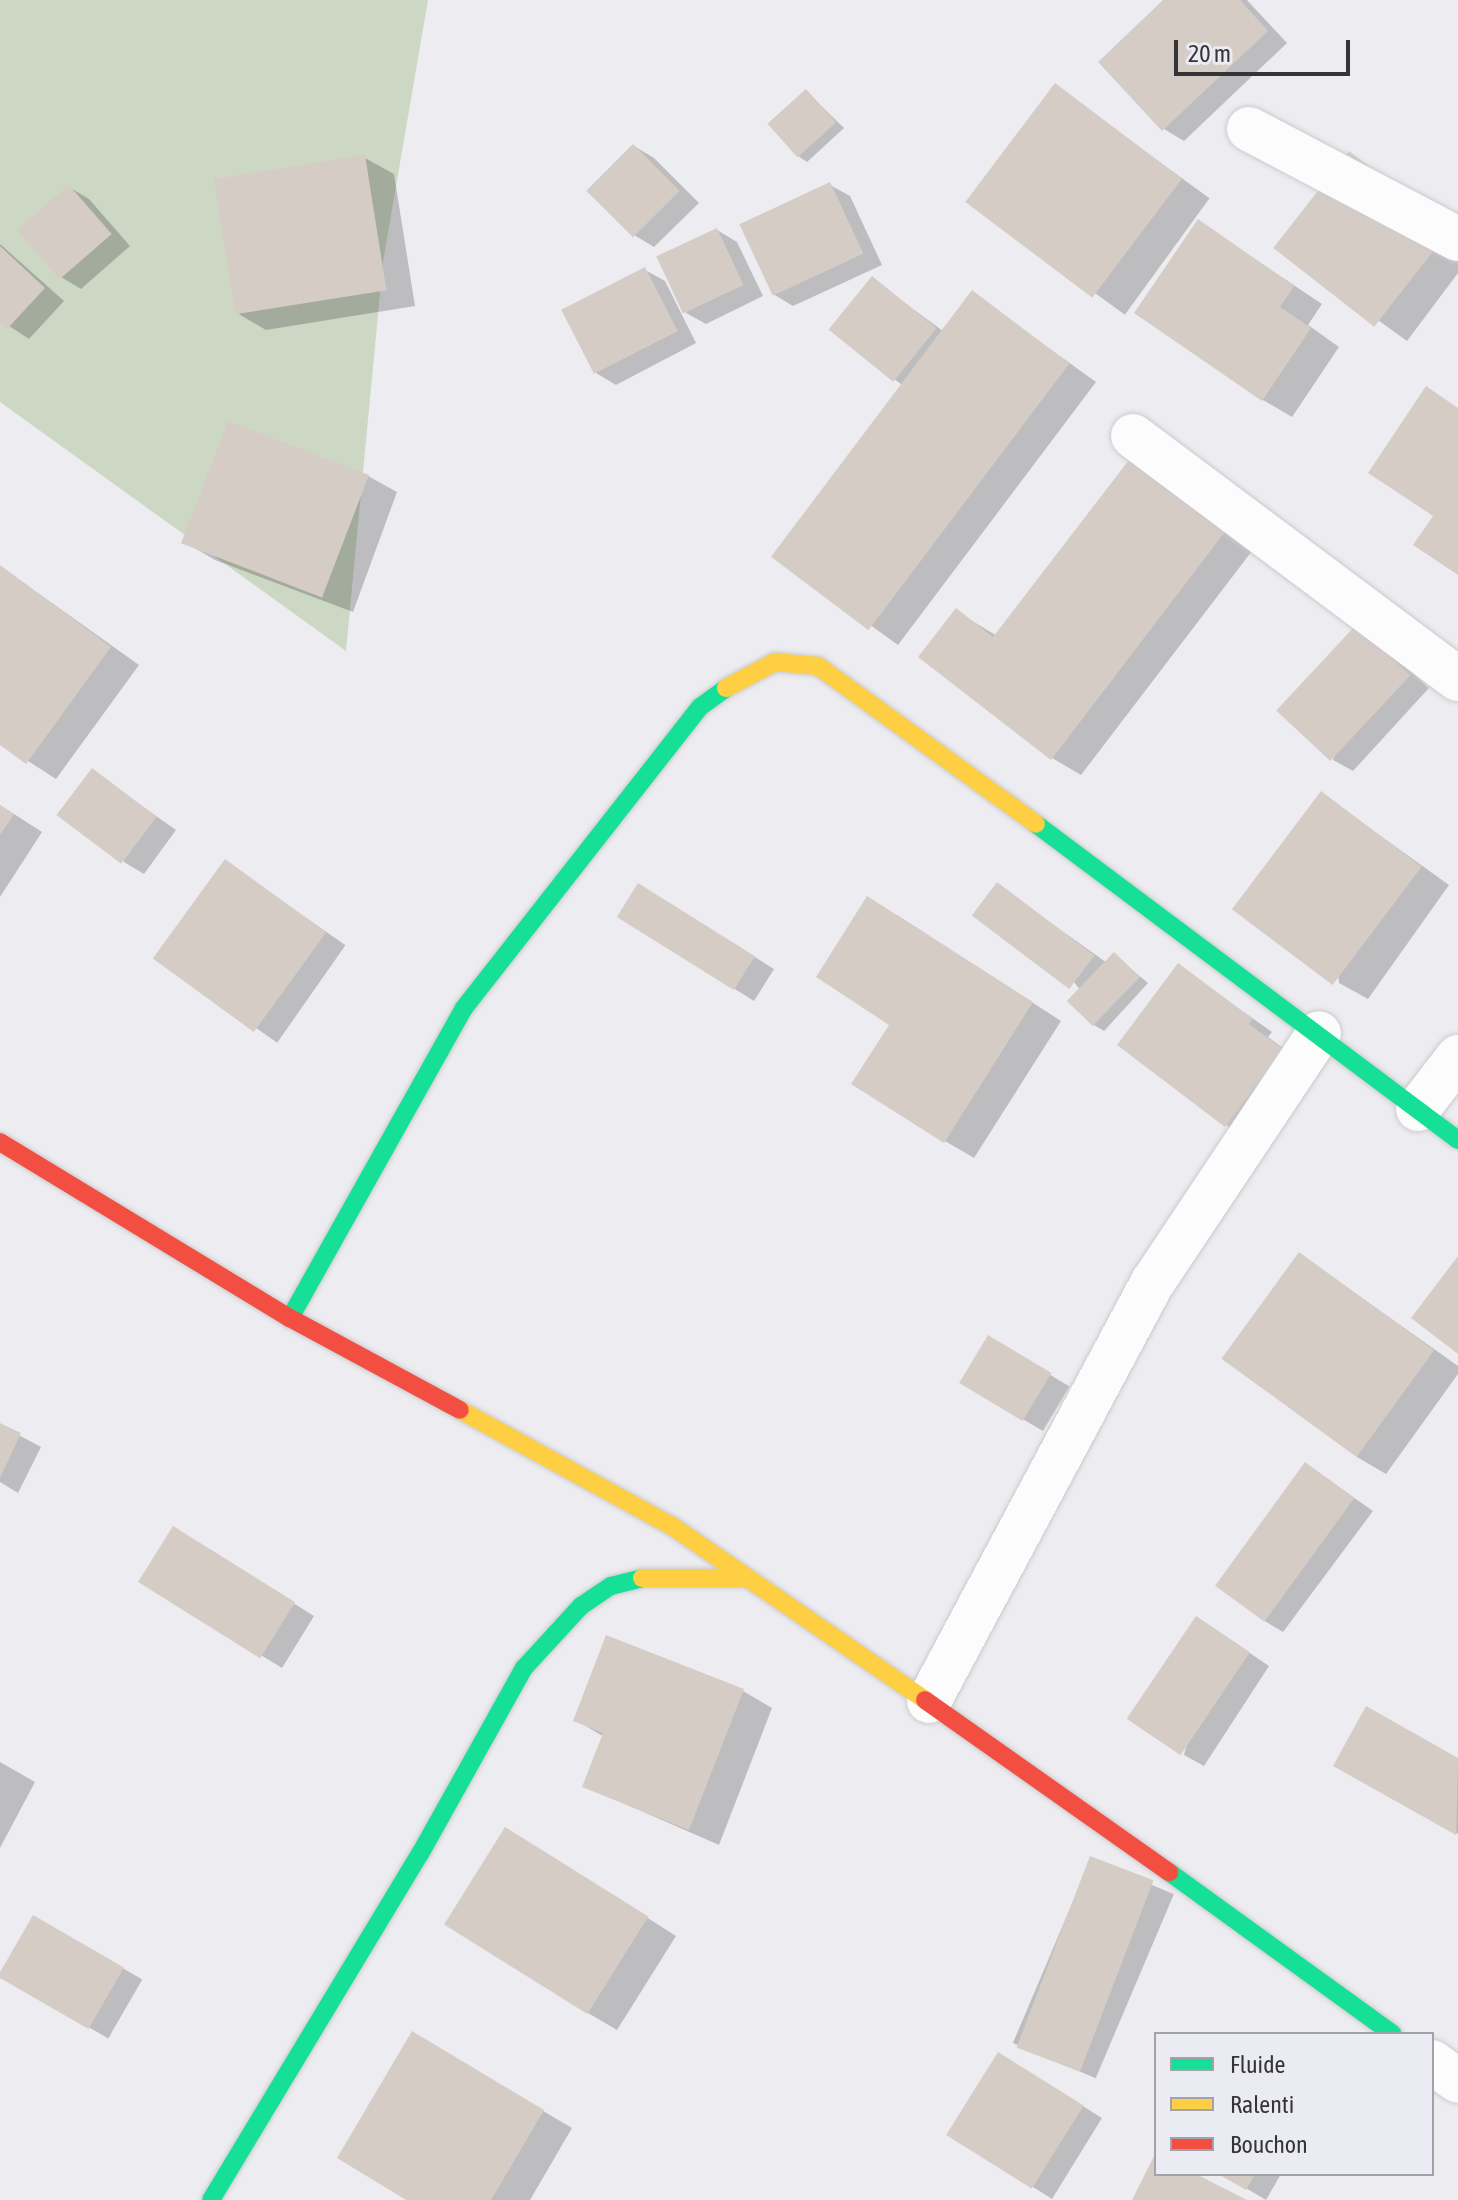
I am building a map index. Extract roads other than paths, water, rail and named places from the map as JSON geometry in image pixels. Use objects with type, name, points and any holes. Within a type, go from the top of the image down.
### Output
[{"type":"street","points":[[1249,129],[1458,239]]},
{"type":"street","points":[[1133,436],[1458,679]]},
{"type":"street","points":[[290,1318],[464,1008],[662,749],[700,707],[742,676],[775,662],[818,666],[857,690],[1023,819],[1319,1033],[1458,1140]]},
{"type":"street","points":[[929,1701],[1153,1282],[1319,1033]]},
{"type":"street","points":[[1418,1109],[1458,1057]]},
{"type":"street","points":[[0,1142],[290,1318],[672,1526],[744,1578],[929,1701],[1390,2032]]},
{"type":"street","points":[[211,2200],[420,1854],[524,1668],[581,1606],[611,1586],[647,1577],[744,1578]]},
{"type":"street","points":[[1434,2063],[1458,2081]]}]
